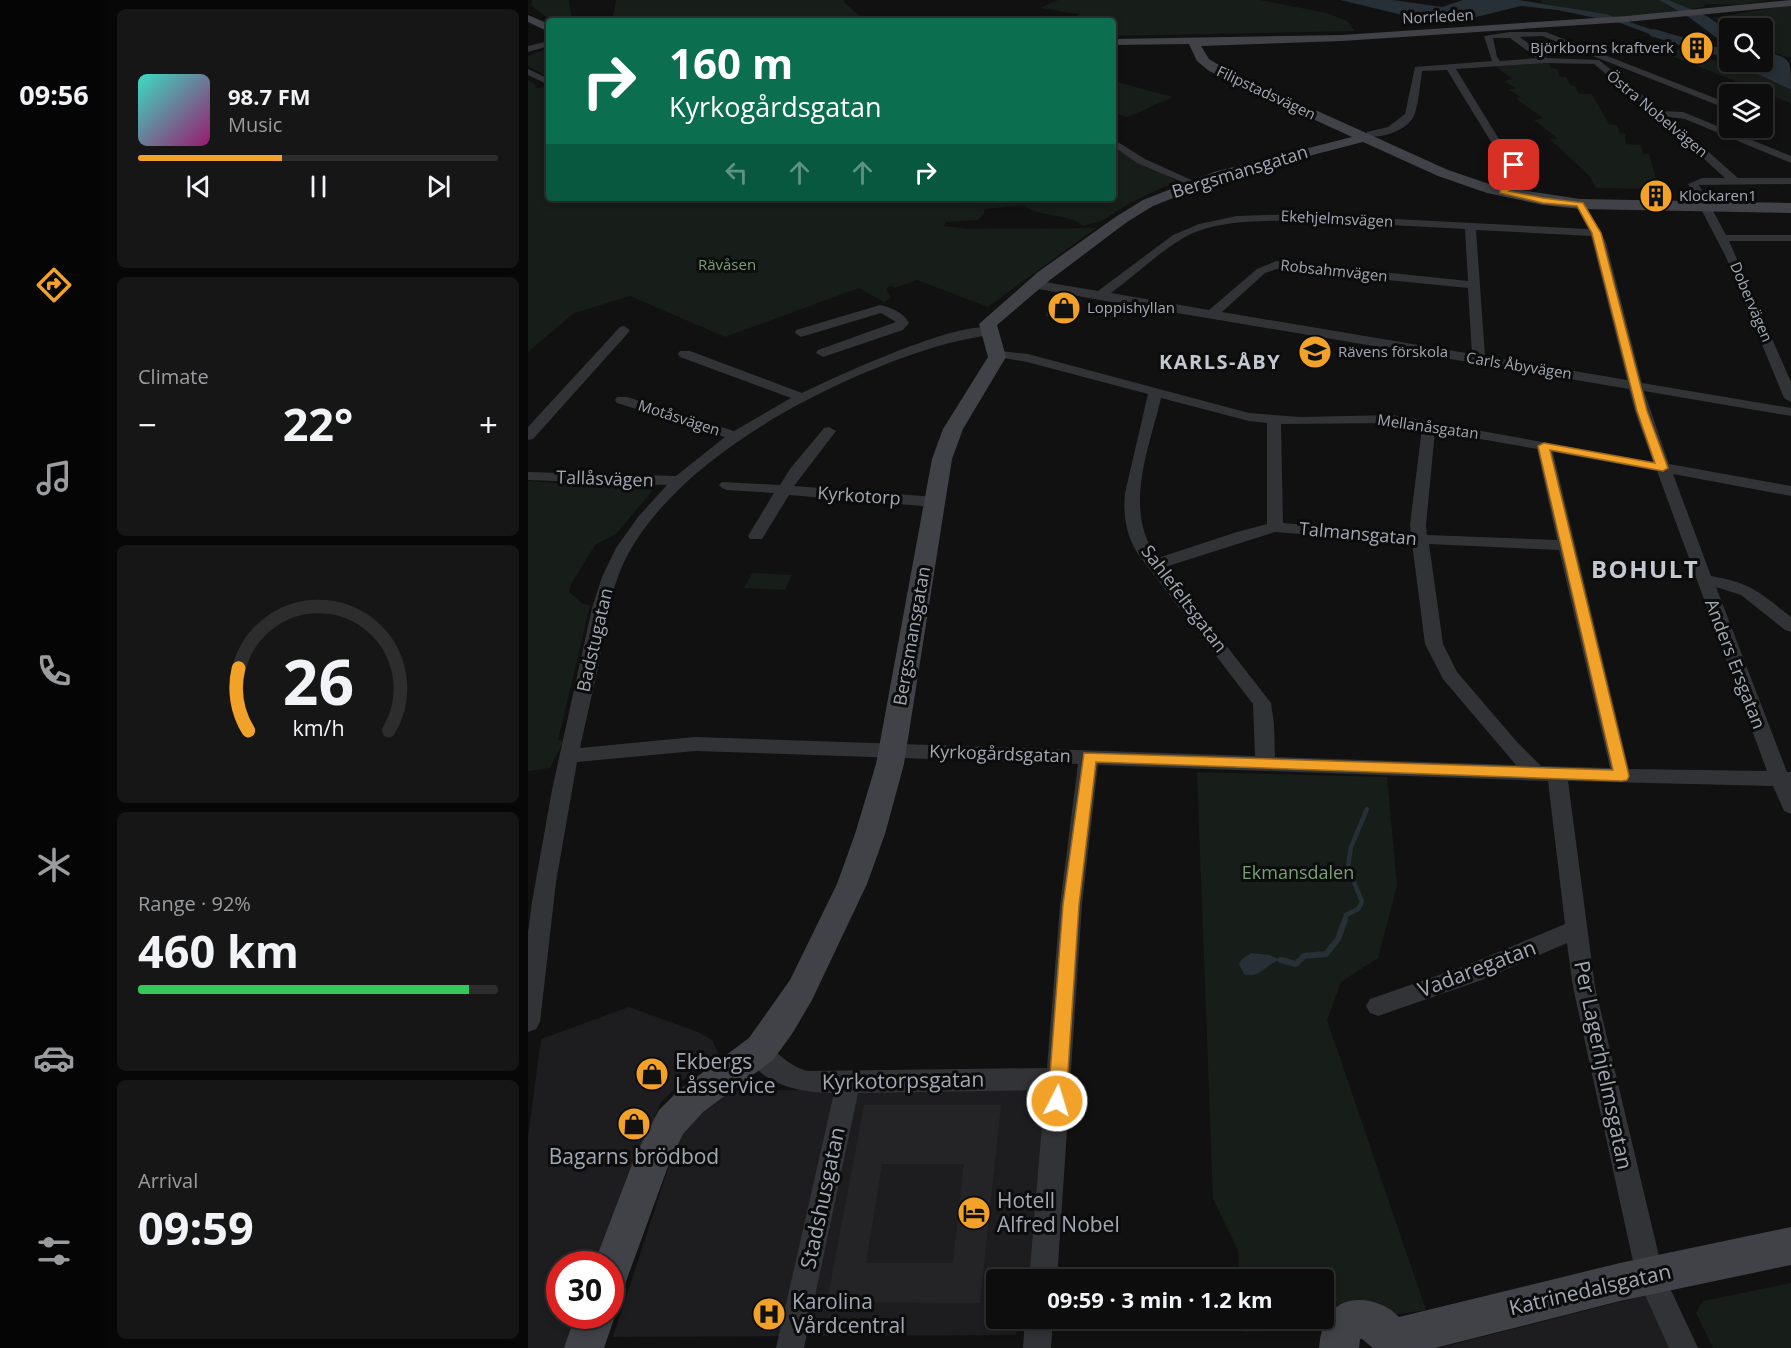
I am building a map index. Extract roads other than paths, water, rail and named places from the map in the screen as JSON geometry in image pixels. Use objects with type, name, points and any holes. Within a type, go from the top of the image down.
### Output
[{"type":"street","name":"Norrleden","points":[[1116,42],[1197,41],[1626,20],[1791,3]]},
{"type":"street","points":[[528,18],[546,27]]},
{"type":"street","points":[[1510,34],[1545,60]]},
{"type":"street","points":[[1497,62],[1493,58],[1486,38],[1492,35],[1543,34],[1719,104]]},
{"type":"street","name":"Filipstadsvägen","points":[[1197,41],[1195,44],[1198,55],[1214,69],[1366,135],[1464,181],[1503,192],[1580,204],[1791,208]]},
{"type":"street","points":[[528,50],[546,44]]},
{"type":"street","name":"Östra Nobelvägen","points":[[1450,67],[1545,60],[1596,62],[1660,114],[1735,181]]},
{"type":"street","points":[[1596,62],[1610,60]]},
{"type":"street","points":[[1450,67],[1498,145],[1519,172],[1518,180],[1503,192]]},
{"type":"street","name":"Bergsmansgatan","points":[[618,1251],[654,1154],[671,1122],[691,1101],[757,1052],[780,1024],[801,990],[852,884],[886,783],[934,502],[947,443],[994,363],[990,321],[1033,284],[1135,211],[1193,183],[1330,145],[1354,141],[1366,135],[1380,134],[1410,115],[1418,69],[1450,67]]},
{"type":"street","points":[[528,72],[546,81]]},
{"type":"street","points":[[1660,114],[1680,114],[1791,160]]},
{"type":"street","points":[[1116,144],[1141,160],[1193,183]]},
{"type":"street","points":[[1735,181],[1791,181]]},
{"type":"street","name":"Dobervägen","points":[[1735,181],[1695,182],[1693,184],[1722,237],[1791,398]]},
{"type":"street","name":"Anders Ersgatan","points":[[1580,204],[1597,233],[1635,385],[1663,468],[1704,580],[1786,779],[1791,806]]},
{"type":"street","name":"Ekehjelmsvägen","points":[[1100,296],[1177,237],[1203,226],[1237,219],[1297,217],[1597,233]]},
{"type":"street","points":[[1470,226],[1479,359]]},
{"type":"street","points":[[1722,237],[1791,238]]},
{"type":"street","name":"Robsahmvägen","points":[[1211,315],[1261,271],[1276,264],[1475,285]]},
{"type":"street","name":"Carls Åbyvägen","points":[[1033,284],[1791,412]]},
{"type":"street","points":[[801,333],[880,309],[902,320],[903,323],[899,327],[823,353]]},
{"type":"street","points":[[528,436],[624,330]]},
{"type":"street","points":[[877,334],[906,354]]},
{"type":"street","name":"Badstugatan","points":[[528,1022],[549,862],[604,595],[623,550],[640,524],[681,481],[736,436],[769,414],[801,398],[906,354],[955,337],[993,342]]},
{"type":"street","name":"Mellanåsgatan","points":[[993,342],[1028,358],[1231,413],[1274,420],[1393,419],[1429,424],[1791,491]]},
{"type":"street","points":[[684,354],[801,398]]},
{"type":"street","name":"Sahlefeltsgatan","points":[[1155,392],[1131,508],[1132,522],[1137,538],[1155,565],[1262,703],[1265,724],[1265,763]]},
{"type":"street","name":"Motåsvägen","points":[[622,400],[736,436]]},
{"type":"street","points":[[1274,420],[1275,527]]},
{"type":"street","points":[[1429,424],[1418,525],[1430,622],[1440,658],[1449,675],[1465,694],[1546,773]]},
{"type":"street","name":"Kyrkotorp","points":[[756,536],[807,456],[830,431]]},
{"type":"street","points":[[1544,446],[1622,776]]},
{"type":"street","name":"Tallåsvägen","points":[[528,476],[681,481]]},
{"type":"street","name":"Kyrkotorp","points":[[727,485],[934,502]]},
{"type":"street","name":"Talmansgatan","points":[[1155,565],[1243,535],[1275,527],[1419,539],[1566,545]]},
{"type":"street","points":[[1704,580],[1733,585],[1747,591],[1791,626]]},
{"type":"street","name":"Kyrkogårdsgatan","points":[[569,756],[625,748],[695,744],[1622,776],[1786,779]]},
{"type":"street","points":[[1043,1269],[1071,905],[1089,757]]},
{"type":"street","name":"Per Lagerhjelmsgatan","points":[[1546,773],[1584,987],[1650,1275],[1684,1348]]},
{"type":"street","name":"Vadaregatan","points":[[1378,1006],[1471,974],[1575,930]]},
{"type":"street","name":"Kyrkotorpsgatan","points":[[757,1052],[770,1066],[793,1078],[808,1082],[1059,1079]]},
{"type":"street","name":"Stadshusgatan","points":[[790,1348],[848,1083]]},
{"type":"street","name":"Katrinedalsgatan","points":[[1392,1343],[1650,1275],[1791,1246]]},
{"type":"street","points":[[1339,1348],[1341,1332],[1346,1325],[1361,1318],[1379,1323],[1392,1343]]},
{"type":"street","points":[[584,1348],[591,1329]]},
{"type":"street","points":[[1037,1348],[1038,1329]]},
{"type":"waterway","points":[[1654,33],[1719,52]]},
{"type":"waterway","points":[[1344,922],[1346,915],[1358,909],[1362,902],[1348,867],[1351,847],[1367,809]]},
{"type":"waterway","points":[[1281,960],[1296,964],[1304,956],[1326,954],[1338,939],[1345,920]]},
{"type":"place","name":"Björkborns kraftverk","points":[[1697,48]]},
{"type":"place","name":"Klockaren1","points":[[1656,196]]},
{"type":"place","name":"Loppishyllan","points":[[1064,308]]},
{"type":"place","name":"Rävens förskola","points":[[1315,352]]},
{"type":"place","name":"Ekbergs Låsservice","points":[[652,1074]]},
{"type":"place","name":"Bagarns brödbod","points":[[634,1124]]},
{"type":"place","name":"Hotell Alfred Nobel","points":[[974,1213]]},
{"type":"place","name":"Karolina Vårdcentral","points":[[769,1314]]},
{"type":"district","name":"KARLS-ÅBY","points":[[1220,362]]},
{"type":"district","name":"BOHULT","points":[[1645,570]]},
{"type":"park label","name":"Rävåsen","points":[[727,265]]},
{"type":"park label","name":"Ekmansdalen","points":[[1298,873]]}]
